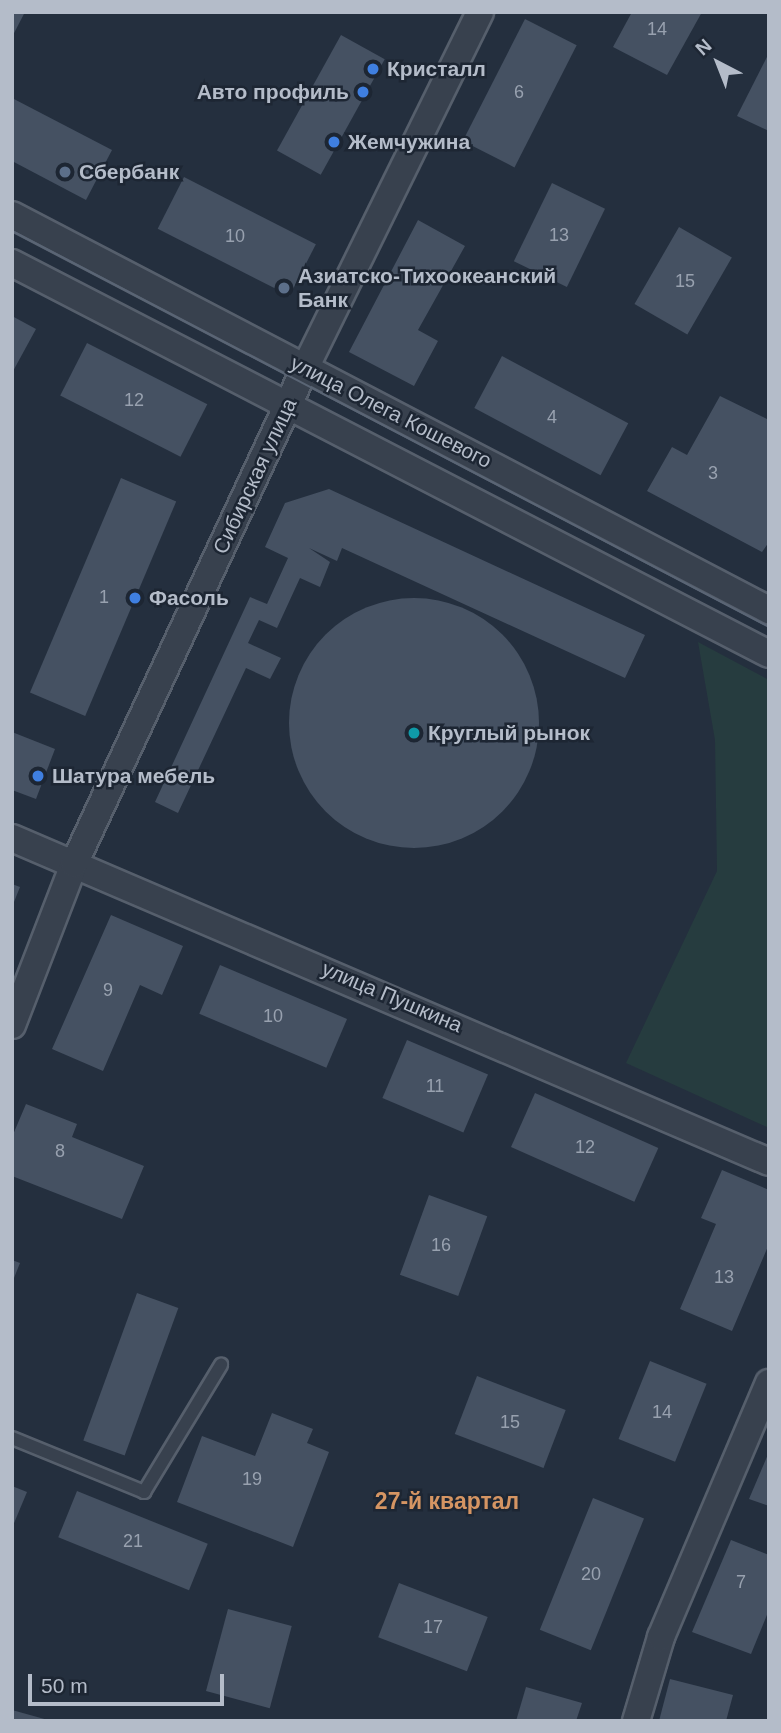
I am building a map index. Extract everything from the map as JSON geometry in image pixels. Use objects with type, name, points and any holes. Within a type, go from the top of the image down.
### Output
[{"type":"street","name":"Сибирская улица","points":[[12,1025],[74,864],[306,366],[480,12]]},
{"type":"street","name":"улица Олега Кошевого","points":[[12,215],[306,366],[769,610]]},
{"type":"street","points":[[12,263],[286,409],[769,654]]},
{"type":"street","name":"улица Пушкина","points":[[12,838],[769,1162]]},
{"type":"street","points":[[636,1721],[661,1637],[769,1383]]},
{"type":"lane","points":[[12,1438],[144,1492],[221,1365]]},
{"type":"green space","points":[[698,642],[769,680],[769,1128],[626,1063],[717,871],[715,740]]},
{"type":"building","points":[[12,12],[25,12],[12,37]]},
{"type":"building","points":[[632,12],[702,12],[667,75],[613,47]]},
{"type":"building","points":[[525,19],[577,45],[514,167],[463,141]]},
{"type":"building","points":[[341,35],[385,59],[321,175],[277,150]]},
{"type":"building","points":[[769,53],[769,131],[737,116]]},
{"type":"building","points":[[12,98],[112,150],[86,200],[12,161]]},
{"type":"building","points":[[184,177],[316,244],[290,296],[158,229]]},
{"type":"building","points":[[552,183],[605,209],[567,287],[514,261]]},
{"type":"building","points":[[418,220],[465,246],[418,330],[438,341],[414,386],[349,352]]},
{"type":"building","points":[[679,227],[732,257],[687,335],[634,304]]},
{"type":"building","points":[[12,316],[36,329],[12,373]]},
{"type":"building","points":[[87,343],[207,404],[181,457],[60,396]]},
{"type":"building","points":[[502,356],[628,423],[601,475],[474,408]]},
{"type":"building","points":[[720,396],[769,420],[769,542],[762,552],[647,491],[672,447],[687,455]]},
{"type":"building","points":[[121,478],[176,501],[85,716],[30,692]]},
{"type":"building","points":[[329,489],[645,635],[625,678],[342,548],[337,561],[309,548],[330,562],[320,587],[300,578],[277,628],[259,620],[248,643],[281,658],[270,679],[246,668],[178,813],[155,802],[250,597],[267,604],[288,558],[265,547],[285,503]]},
{"type":"building","name":"Круглый рынок","points":[[402,598],[426,598],[473,612],[503,634],[530,675],[537,699],[537,747],[530,771],[503,812],[462,839],[426,848],[402,848],[355,834],[334,820],[317,803],[303,782],[294,759],[289,735],[289,711],[303,664],[317,643],[334,626],[355,612],[378,603]]},
{"type":"building","points":[[12,732],[55,749],[36,799],[12,790]]},
{"type":"building","points":[[12,884],[20,887],[12,907]]},
{"type":"building","points":[[111,915],[183,946],[162,995],[140,985],[103,1071],[52,1049]]},
{"type":"building","points":[[220,965],[347,1019],[326,1068],[199,1014]]},
{"type":"building","points":[[407,1040],[488,1074],[463,1132],[382,1098]]},
{"type":"building","points":[[535,1093],[658,1148],[634,1202],[511,1147]]},
{"type":"building","points":[[26,1104],[77,1124],[72,1137],[144,1166],[122,1219],[12,1176],[12,1137]]},
{"type":"building","points":[[722,1170],[769,1190],[769,1244],[732,1331],[680,1309],[716,1224],[701,1218]]},
{"type":"building","points":[[429,1195],[487,1216],[458,1296],[400,1275]]},
{"type":"building","points":[[12,1260],[20,1263],[12,1283]]},
{"type":"building","points":[[137,1293],[178,1308],[125,1456],[83,1441]]},
{"type":"building","points":[[650,1361],[707,1384],[675,1462],[619,1439]]},
{"type":"building","points":[[477,1376],[566,1410],[543,1468],[455,1434]]},
{"type":"building","points":[[272,1413],[313,1429],[307,1443],[329,1452],[293,1547],[177,1502],[202,1436],[255,1456]]},
{"type":"building","points":[[769,1452],[769,1506],[749,1499]]},
{"type":"building","points":[[12,1486],[27,1492],[12,1528]]},
{"type":"building","points":[[77,1491],[208,1544],[189,1590],[58,1537]]},
{"type":"building","points":[[593,1498],[644,1519],[591,1650],[540,1630]]},
{"type":"building","points":[[731,1540],[769,1555],[769,1610],[751,1654],[692,1632]]},
{"type":"building","points":[[399,1583],[488,1617],[467,1671],[378,1637]]},
{"type":"building","points":[[228,1609],[292,1626],[270,1708],[206,1691]]},
{"type":"building","points":[[670,1679],[733,1695],[726,1721],[659,1721]]},
{"type":"building","points":[[526,1687],[582,1703],[576,1721],[516,1721]]},
{"type":"building","points":[[12,1710],[48,1720],[48,1721],[12,1721]]},
{"type":"tram line","points":[[12,231],[769,627]]},
{"type":"place","name":"Кристалл","points":[[373,69]]},
{"type":"place","name":"Авто профиль","points":[[363,92]]},
{"type":"place","name":"Жемчужина","points":[[334,142]]},
{"type":"place","name":"Сбербанк","points":[[65,172]]},
{"type":"place","name":"Азиатско-Тихоокеанский Банк","points":[[284,288]]},
{"type":"place","name":"Фасоль","points":[[135,598]]},
{"type":"place","name":"Круглый рынок","points":[[414,733]]},
{"type":"place","name":"Шатура мебель","points":[[38,776]]},
{"type":"district","name":"27-й квартал","points":[[447,1501]]}]
